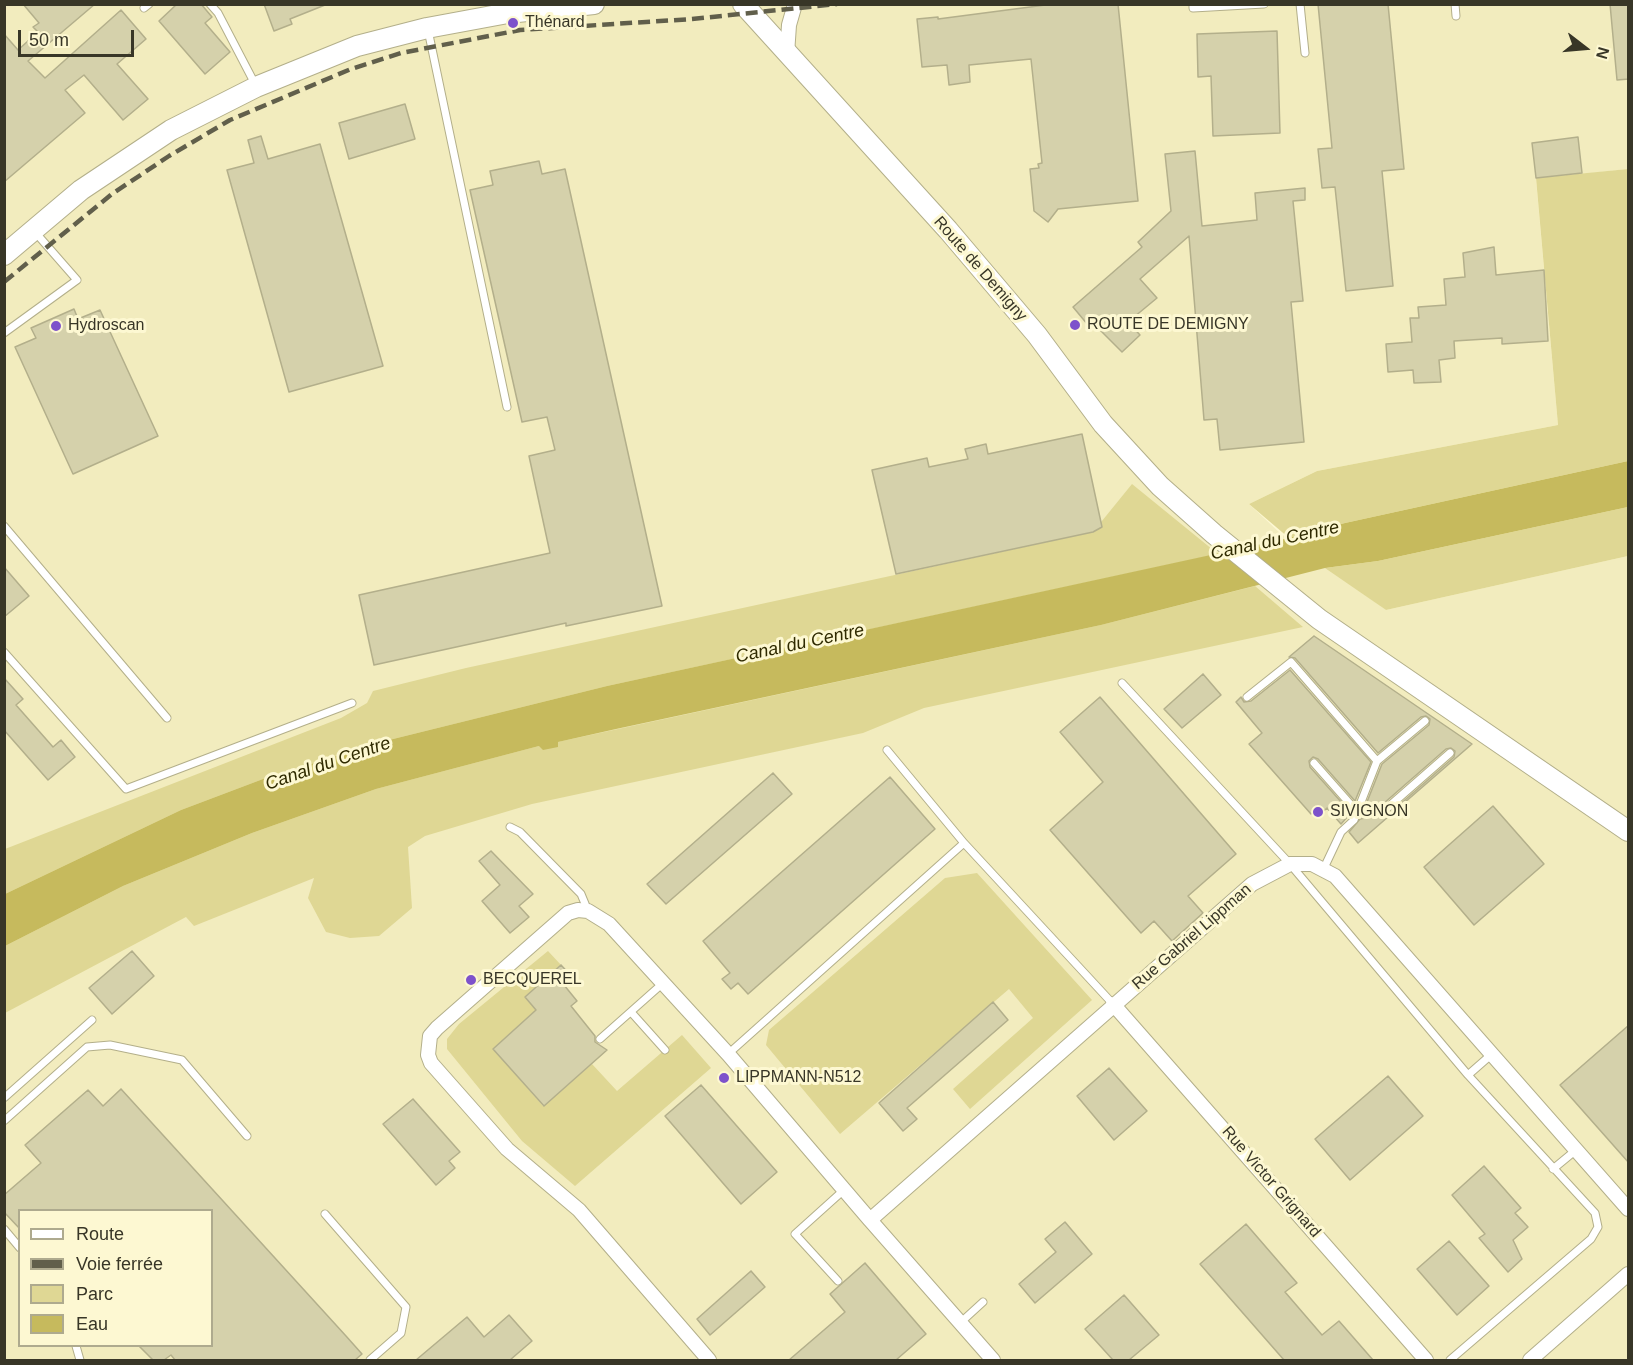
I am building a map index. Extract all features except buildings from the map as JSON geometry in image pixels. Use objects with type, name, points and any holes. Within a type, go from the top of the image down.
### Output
[{"type":"main road","points":[[4,255],[81,190],[171,130],[256,87],[357,46],[427,28],[508,13],[594,4]]},
{"type":"main road","name":"Route de Demigny","points":[[743,4],[955,239],[1037,335],[1103,424],[1160,486],[1214,534],[1301,605],[1629,831]]},
{"type":"street","points":[[787,54],[789,25],[795,4]]},
{"type":"street","points":[[1290,864],[1312,864],[1324,868],[1335,876],[1629,1209]]},
{"type":"street","name":"Rue Gabriel Lippman","points":[[870,1220],[1252,884],[1290,864]]},
{"type":"street","points":[[709,1360],[579,1210],[507,1149],[431,1063],[428,1055],[430,1036],[437,1028],[568,913],[578,910],[588,911],[609,924],[728,1054],[993,1360]]},
{"type":"street","name":"Rue Victor Grignard","points":[[1113,1004],[1426,1360]]},
{"type":"street","points":[[1530,1360],[1629,1274]]},
{"type":"lane","points":[[210,4],[218,13],[256,87]]},
{"type":"lane","points":[[1193,4],[1193,8],[1264,4]]},
{"type":"lane","points":[[1300,4],[1305,53]]},
{"type":"lane","points":[[1455,4],[1456,16]]},
{"type":"lane","points":[[427,28],[507,407]]},
{"type":"lane","points":[[4,333],[77,280],[33,231]]},
{"type":"lane","points":[[4,526],[167,718]]},
{"type":"lane","points":[[4,652],[126,789],[352,703]]},
{"type":"lane","points":[[1247,697],[1291,662],[1377,761]]},
{"type":"lane","points":[[1122,683],[1290,864],[1468,1075],[1595,1213],[1598,1227],[1596,1233],[1450,1360]]},
{"type":"lane","points":[[1324,868],[1341,832],[1357,813],[1377,761],[1425,721]]},
{"type":"lane","points":[[887,750],[964,843],[1113,1004]]},
{"type":"lane","points":[[1357,813],[1386,809],[1450,753]]},
{"type":"lane","points":[[1314,763],[1357,813]]},
{"type":"lane","points":[[510,826],[520,832],[580,894],[588,911]]},
{"type":"lane","points":[[728,1054],[964,843]]},
{"type":"lane","points":[[600,1039],[662,984]]},
{"type":"lane","points":[[631,1012],[665,1050]]},
{"type":"lane","points":[[4,1098],[92,1020]]},
{"type":"lane","points":[[4,1121],[87,1047],[110,1046],[182,1060],[247,1136]]},
{"type":"lane","points":[[1468,1075],[1492,1054]]},
{"type":"lane","points":[[1553,1170],[1577,1150]]},
{"type":"lane","points":[[838,1281],[795,1234],[845,1189]]},
{"type":"lane","points":[[325,1214],[406,1306],[400,1334],[370,1360]]},
{"type":"lane","points":[[4,1229],[18,1246]]},
{"type":"lane","points":[[960,1323],[983,1302]]},
{"type":"shaded area","points":[[5,5],[1628,5],[1628,169],[1536,179],[1558,425],[1317,471],[1249,504],[1280,533],[1386,610],[1628,556],[1628,1360],[5,1360]]},
{"type":"green space","points":[[1628,169],[1628,461],[1345,523],[1289,538],[1249,504],[1317,471],[1558,425],[1536,178]]},
{"type":"green space","points":[[1132,484],[1218,554],[607,686],[381,742],[263,779],[181,810],[5,894],[5,849],[341,718],[367,703],[373,691],[466,668],[1093,532]]},
{"type":"green space","points":[[1628,507],[1628,556],[1386,610],[1325,568],[1378,561]]},
{"type":"green space","points":[[1255,586],[1303,627],[924,708],[863,733],[532,804],[425,836],[408,847],[412,908],[379,936],[350,938],[326,932],[308,898],[314,878],[194,926],[186,917],[5,1013],[5,946],[123,886],[252,833],[376,789],[539,746],[1101,625]]},
{"type":"green space","points":[[977,873],[1092,1000],[970,1109],[953,1089],[1033,1018],[1009,989],[840,1134],[766,1045],[769,1030],[945,878]]},
{"type":"green space","points":[[548,951],[561,965],[525,997],[536,1010],[493,1049],[543,1106],[592,1064],[617,1091],[682,1035],[711,1068],[575,1186],[522,1141],[447,1049],[447,1039],[459,1024]]},
{"type":"water","name":"Canal du Centre","points":[[1628,461],[1628,507],[1378,561],[1325,568],[1101,625],[558,742],[558,747],[543,750],[539,746],[376,789],[252,833],[123,886],[5,946],[5,894],[181,810],[263,779],[381,742],[607,686],[1289,538],[1345,523]]},
{"type":"railway","points":[[4,282],[112,194],[169,156],[230,120],[351,69],[401,53],[520,30],[692,19],[837,4]]},
{"type":"place","name":"Thénard","points":[[513,23]]},
{"type":"place","name":"ROUTE DE DEMIGNY","points":[[1075,325]]},
{"type":"place","name":"Hydroscan","points":[[56,326]]},
{"type":"place","name":"SIVIGNON","points":[[1318,812]]},
{"type":"place","name":"BECQUEREL","points":[[471,980]]},
{"type":"place","name":"LIPPMANN-N512","points":[[724,1078]]}]
